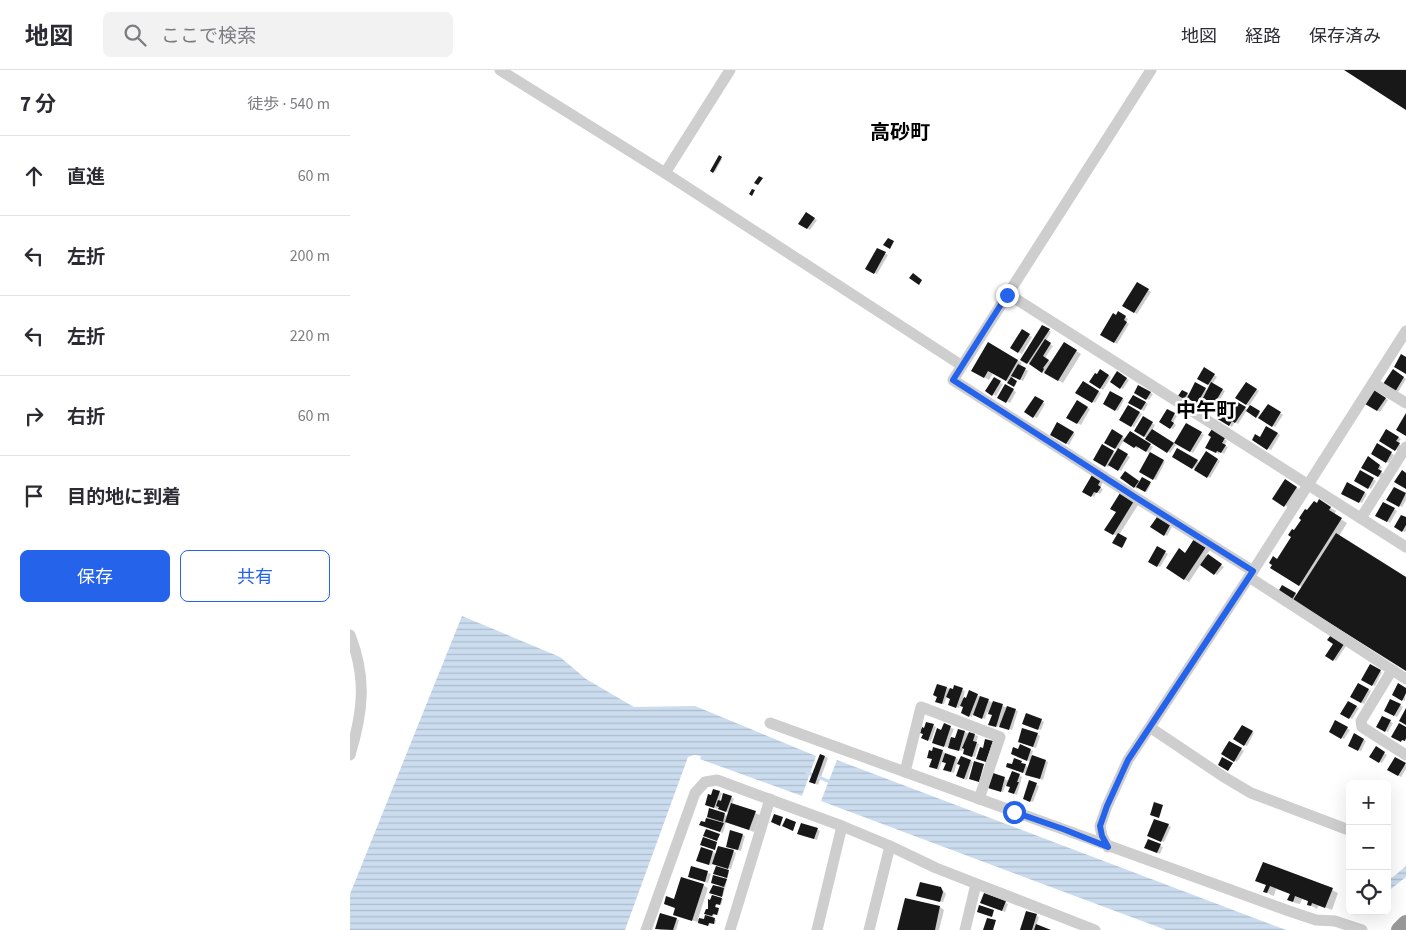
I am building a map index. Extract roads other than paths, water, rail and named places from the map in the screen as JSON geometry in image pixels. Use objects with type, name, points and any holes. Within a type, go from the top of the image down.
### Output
[{"type":"highway","points":[[1399,930],[1406,923]]},
{"type":"street","points":[[500,70],[665,173],[961,365]]},
{"type":"street","points":[[665,173],[730,70]]},
{"type":"street","points":[[1151,70],[953,380],[1135,497],[1406,680]]},
{"type":"street","points":[[1008,294],[1406,546]]},
{"type":"street","points":[[1108,847],[1102,836],[1100,826],[1128,760],[1151,728],[1406,332]]},
{"type":"street","points":[[1373,383],[1406,403]]},
{"type":"street","points":[[1361,518],[1406,447]]},
{"type":"street","points":[[350,635],[362,675],[362,703],[358,728],[350,755]]},
{"type":"street","points":[[1392,670],[1361,720],[1361,724],[1362,727],[1406,755]]},
{"type":"street","points":[[905,772],[921,707],[1000,737],[979,799]]},
{"type":"street","points":[[770,723],[1289,911],[1316,920],[1335,921],[1357,928]]},
{"type":"street","points":[[1151,728],[1251,793],[1346,829]]},
{"type":"street","points":[[646,930],[695,793],[705,782],[716,780],[842,826],[936,868],[1095,930]]},
{"type":"street","points":[[730,930],[770,800]]},
{"type":"street","points":[[817,930],[842,826]]},
{"type":"street","points":[[869,930],[890,846]]},
{"type":"street","points":[[965,930],[976,884]]},
{"type":"water","points":[[462,616],[560,657],[586,679],[634,707],[695,706],[816,756],[802,796],[700,759],[701,756],[694,755],[688,757],[625,930],[350,930],[350,894]]},
{"type":"water","points":[[837,760],[1286,930],[1166,930],[821,801]]},
{"type":"water","points":[[1406,866],[1406,877],[1391,889],[1391,878]]},
{"type":"waterway","points":[[806,772],[833,783]]},
{"type":"district","name":"高砂町","points":[[900,132]]},
{"type":"district","name":"中午町","points":[[1206,410]]}]
